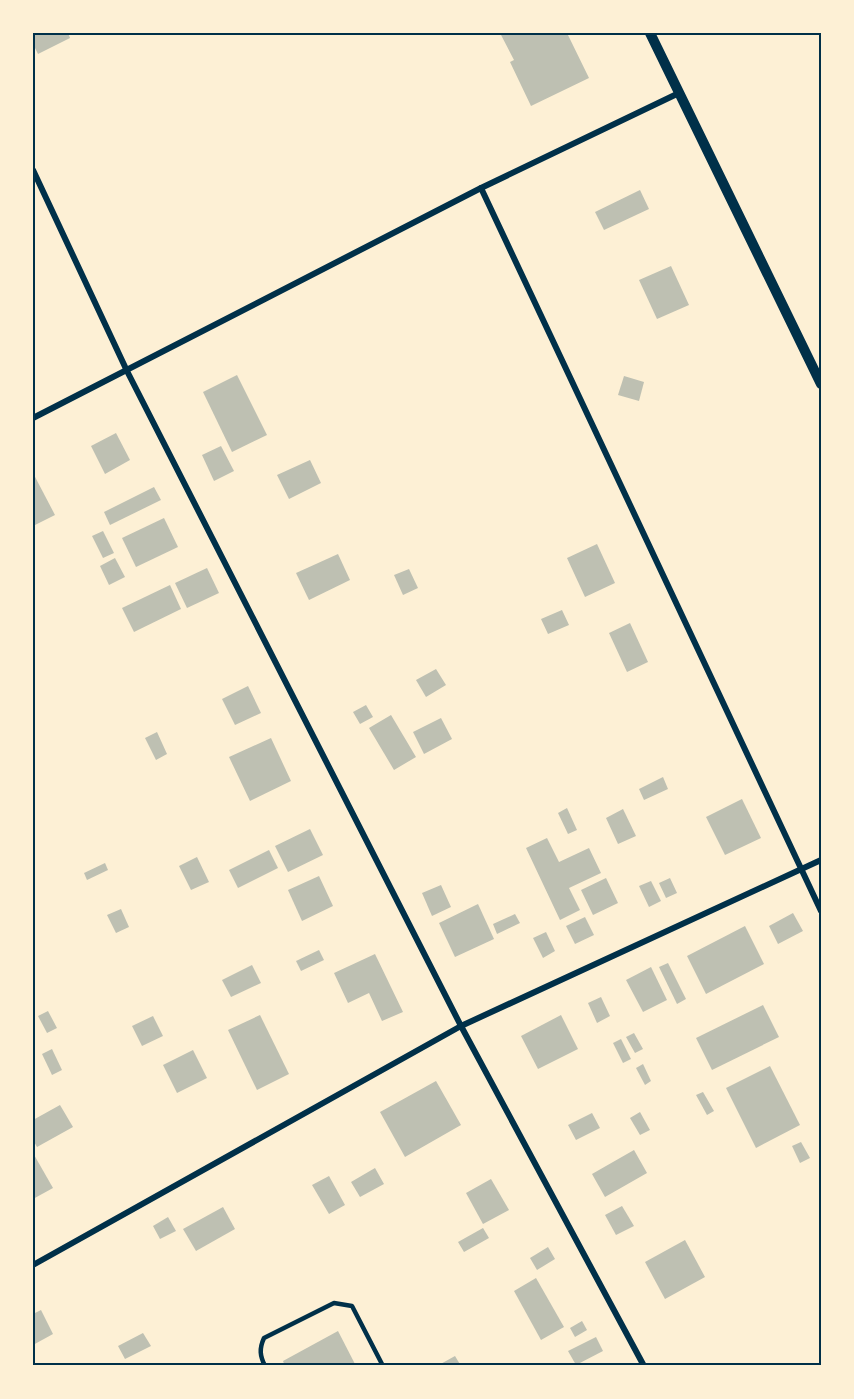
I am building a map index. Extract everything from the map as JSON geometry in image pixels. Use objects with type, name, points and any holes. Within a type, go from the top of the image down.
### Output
[{"type":"street","points":[[650,33],[821,384]]},
{"type":"street","points":[[33,418],[481,188],[679,93]]},
{"type":"street","points":[[33,170],[127,371],[461,1026],[644,1366]]},
{"type":"street","points":[[481,188],[821,911]]},
{"type":"street","points":[[33,1265],[461,1026],[821,860]]},
{"type":"lane","points":[[265,1366],[260,1356],[264,1338],[334,1303],[343,1303],[352,1306],[383,1366]]},
{"type":"building","points":[[33,33],[68,33],[70,38],[38,54],[33,44]]},
{"type":"building","points":[[500,33],[567,33],[589,78],[531,106],[510,62],[514,60]]},
{"type":"building","points":[[640,190],[649,209],[604,230],[595,212]]},
{"type":"building","points":[[671,266],[689,305],[657,319],[639,280]]},
{"type":"building","points":[[237,375],[267,435],[232,452],[203,392]]},
{"type":"building","points":[[624,376],[644,382],[639,401],[618,395]]},
{"type":"building","points":[[116,433],[130,460],[105,474],[91,446]]},
{"type":"building","points":[[221,446],[234,471],[214,481],[202,455]]},
{"type":"building","points":[[310,460],[321,483],[289,499],[277,475]]},
{"type":"building","points":[[33,473],[55,515],[33,526]]},
{"type":"building","points":[[154,487],[161,500],[110,525],[104,512]]},
{"type":"building","points":[[164,518],[178,547],[136,567],[122,538]]},
{"type":"building","points":[[103,531],[114,553],[103,558],[92,536]]},
{"type":"building","points":[[597,544],[615,583],[585,597],[567,558]]},
{"type":"building","points":[[338,554],[350,580],[309,600],[296,573]]},
{"type":"building","points":[[115,558],[125,577],[109,585],[100,566]]},
{"type":"building","points":[[207,568],[219,593],[187,608],[175,583]]},
{"type":"building","points":[[409,569],[418,588],[403,595],[394,575]]},
{"type":"building","points":[[170,585],[181,609],[134,632],[122,608]]},
{"type":"building","points":[[562,610],[569,625],[548,634],[541,619]]},
{"type":"building","points":[[630,623],[648,662],[627,672],[609,633]]},
{"type":"building","points":[[436,669],[446,685],[426,697],[416,680]]},
{"type":"building","points":[[248,686],[261,713],[235,725],[222,699]]},
{"type":"building","points":[[366,705],[373,717],[360,724],[353,712]]},
{"type":"building","points":[[391,715],[416,757],[394,770],[369,728]]},
{"type":"building","points":[[441,718],[452,739],[424,754],[413,732]]},
{"type":"building","points":[[157,732],[167,754],[156,760],[145,738]]},
{"type":"building","points":[[271,738],[291,781],[250,801],[229,757]]},
{"type":"building","points":[[663,777],[668,789],[644,800],[639,789]]},
{"type":"building","points":[[742,799],[761,838],[725,855],[706,817]]},
{"type":"building","points":[[567,808],[577,830],[568,834],[558,813]]},
{"type":"building","points":[[623,809],[636,836],[618,844],[606,818]]},
{"type":"building","points":[[310,829],[323,855],[288,872],[275,846]]},
{"type":"building","points":[[547,838],[559,862],[589,848],[601,873],[569,888],[580,910],[560,920],[526,848]]},
{"type":"building","points":[[269,850],[278,868],[238,888],[229,870]]},
{"type":"building","points":[[197,857],[209,882],[191,890],[179,866]]},
{"type":"building","points":[[105,863],[108,870],[87,880],[84,873]]},
{"type":"building","points":[[319,876],[333,906],[302,921],[288,890]]},
{"type":"building","points":[[606,878],[618,903],[593,915],[581,890]]},
{"type":"building","points":[[670,878],[677,893],[666,898],[659,883]]},
{"type":"building","points":[[651,881],[661,901],[649,907],[639,886]]},
{"type":"building","points":[[441,885],[451,907],[432,916],[422,893]]},
{"type":"building","points":[[478,904],[494,939],[455,957],[439,923]]},
{"type":"building","points":[[121,909],[129,927],[116,933],[107,915]]},
{"type":"building","points":[[793,913],[803,931],[778,944],[769,926]]},
{"type":"building","points":[[515,914],[520,923],[497,934],[493,924]]},
{"type":"building","points":[[585,917],[594,935],[575,944],[566,926]]},
{"type":"building","points":[[745,926],[764,964],[706,994],[687,956]]},
{"type":"building","points":[[546,932],[555,951],[543,958],[533,938]]},
{"type":"building","points":[[319,950],[324,960],[301,971],[296,961]]},
{"type":"building","points":[[375,954],[403,1012],[382,1021],[369,993],[348,1003],[334,973]]},
{"type":"building","points":[[668,963],[686,999],[677,1004],[659,967]]},
{"type":"building","points":[[252,965],[261,983],[231,997],[222,980]]},
{"type":"building","points":[[651,967],[667,1000],[643,1012],[626,980]]},
{"type":"building","points":[[601,997],[610,1016],[597,1023],[588,1003]]},
{"type":"building","points":[[763,1005],[779,1037],[712,1070],[696,1038]]},
{"type":"building","points":[[48,1011],[57,1028],[47,1033],[38,1016]]},
{"type":"building","points":[[260,1015],[289,1074],[257,1090],[228,1030]]},
{"type":"building","points":[[561,1015],[578,1049],[538,1069],[521,1036]]},
{"type":"building","points":[[153,1016],[163,1036],[142,1046],[132,1026]]},
{"type":"building","points":[[634,1033],[643,1049],[635,1053],[626,1037]]},
{"type":"building","points":[[621,1039],[631,1059],[623,1063],[613,1043]]},
{"type":"building","points":[[52,1049],[62,1070],[52,1075],[42,1054]]},
{"type":"building","points":[[193,1050],[207,1078],[177,1093],[163,1065]]},
{"type":"building","points":[[643,1064],[651,1081],[645,1085],[636,1068]]},
{"type":"building","points":[[770,1066],[800,1125],[756,1148],[726,1088]]},
{"type":"building","points":[[436,1081],[461,1125],[405,1157],[380,1112]]},
{"type":"building","points":[[703,1092],[714,1111],[707,1115],[696,1095]]},
{"type":"building","points":[[60,1105],[73,1127],[37,1147],[33,1140],[33,1120]]},
{"type":"building","points":[[640,1112],[650,1130],[640,1135],[630,1118]]},
{"type":"building","points":[[592,1113],[600,1128],[576,1140],[568,1125]]},
{"type":"building","points":[[801,1142],[810,1158],[800,1163],[792,1146]]},
{"type":"building","points":[[634,1150],[647,1173],[605,1197],[592,1174]]},
{"type":"building","points":[[33,1153],[53,1188],[33,1199]]},
{"type":"building","points":[[375,1168],[384,1184],[360,1197],[351,1182]]},
{"type":"building","points":[[329,1176],[345,1205],[329,1214],[312,1185]]},
{"type":"building","points":[[491,1179],[509,1210],[483,1224],[466,1193]]},
{"type":"building","points":[[622,1206],[634,1226],[616,1235],[605,1215]]},
{"type":"building","points":[[223,1207],[235,1229],[196,1251],[183,1229]]},
{"type":"building","points":[[168,1217],[176,1231],[160,1239],[153,1226]]},
{"type":"building","points":[[483,1228],[489,1238],[464,1252],[458,1242]]},
{"type":"building","points":[[685,1240],[705,1277],[665,1299],[645,1262]]},
{"type":"building","points":[[548,1247],[555,1259],[537,1270],[530,1258]]},
{"type":"building","points":[[536,1278],[564,1327],[541,1340],[514,1291]]},
{"type":"building","points":[[41,1310],[53,1334],[33,1345],[33,1314]]},
{"type":"building","points":[[582,1321],[587,1330],[575,1337],[570,1328]]},
{"type":"building","points":[[338,1331],[356,1366],[285,1366],[283,1361]]},
{"type":"building","points":[[143,1333],[151,1346],[125,1359],[118,1346]]},
{"type":"building","points":[[596,1337],[603,1351],[576,1365],[568,1351]]},
{"type":"building","points":[[455,1356],[461,1366],[437,1366]]}]
